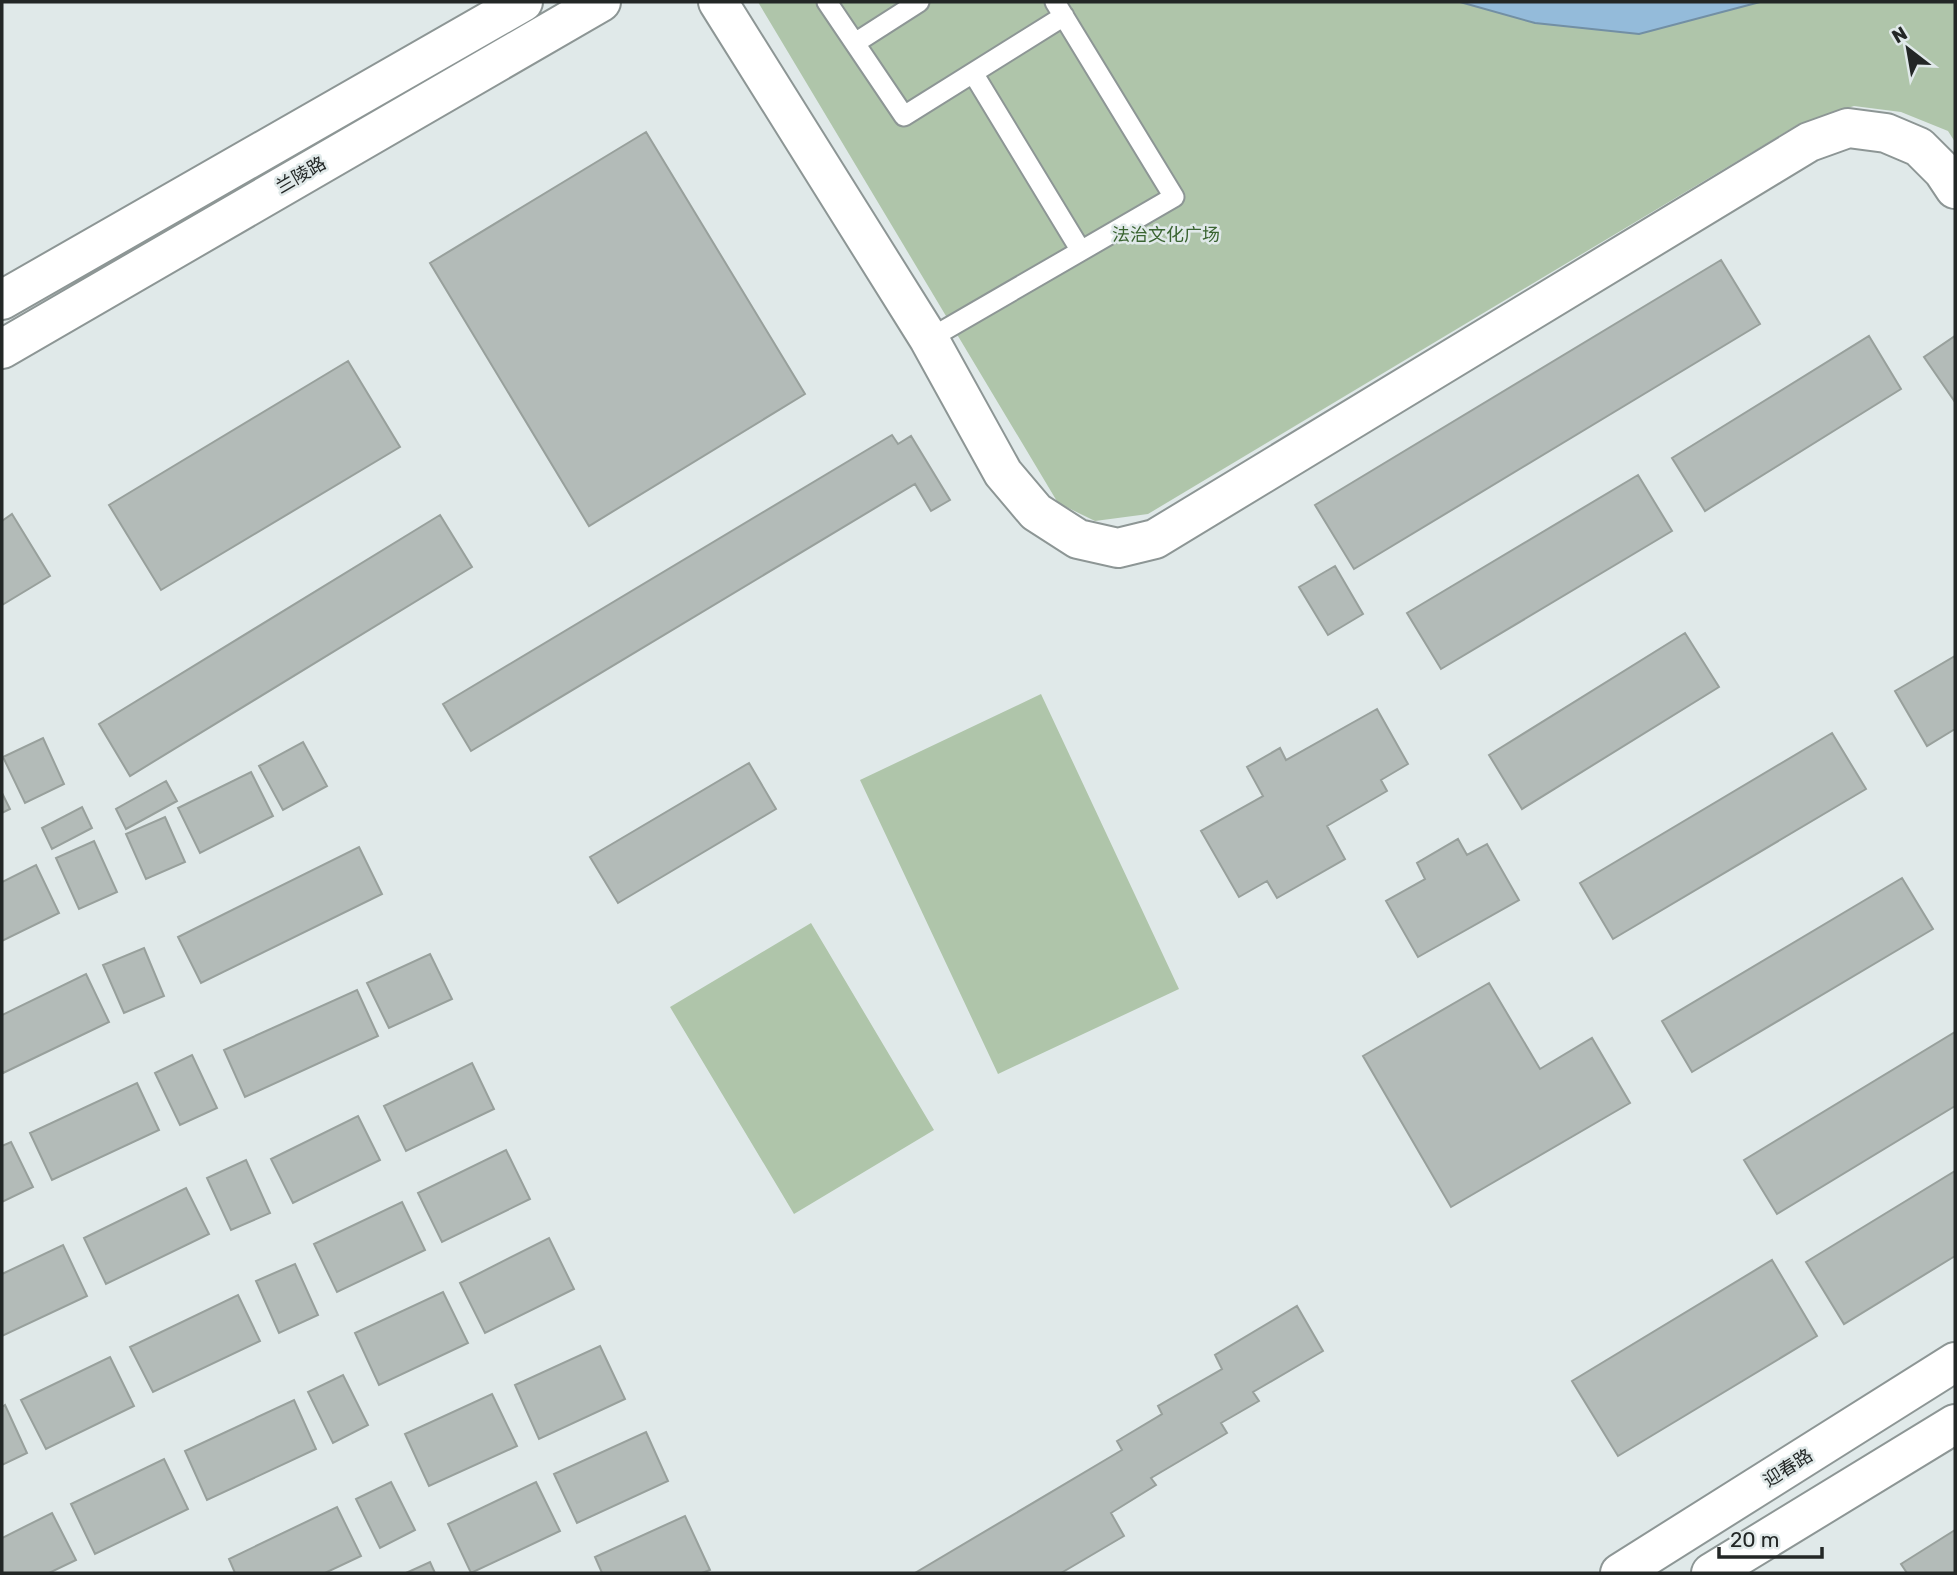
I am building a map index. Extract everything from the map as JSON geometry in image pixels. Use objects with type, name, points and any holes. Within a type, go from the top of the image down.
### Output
[{"type":"street","points":[[2,300],[523,2]]},
{"type":"street","name":"兰陵路","points":[[2,349],[601,2]]},
{"type":"street","points":[[718,2],[929,339],[1003,473],[1037,512],[1078,539],[1118,548],[1154,539],[1809,142],[1848,128],[1886,133],[1919,148],[1943,171],[1955,189]]},
{"type":"street","name":"迎春路","points":[[1620,1573],[1955,1362]]},
{"type":"street","points":[[1711,1573],[1955,1424]]},
{"type":"lane","points":[[827,2],[904,116],[973,73],[1059,9],[1174,197],[929,339]]},
{"type":"lane","points":[[855,43],[919,2]]},
{"type":"lane","points":[[973,73],[1080,251]]},
{"type":"green space","name":"法治文化广场","points":[[758,2],[1955,2],[1955,142],[1948,131],[1901,112],[1854,106],[1799,124],[1148,514],[1095,521],[1058,503]]},
{"type":"green space","points":[[1041,694],[1179,989],[998,1074],[860,780]]},
{"type":"green space","points":[[811,923],[934,1130],[794,1214],[670,1007]]},
{"type":"water","points":[[1460,2],[1760,2],[1639,34],[1535,23]]},
{"type":"building","points":[[646,132],[805,394],[589,526],[430,263]]},
{"type":"building","points":[[1721,260],[1760,324],[1354,569],[1315,505]]},
{"type":"building","points":[[1869,336],[1901,389],[1705,511],[1672,458]]},
{"type":"building","points":[[1955,336],[1955,402],[1924,357]]},
{"type":"building","points":[[348,361],[400,447],[161,590],[109,505]]},
{"type":"building","points":[[892,435],[898,444],[911,436],[950,500],[931,511],[915,484],[471,751],[443,704]]},
{"type":"building","points":[[1638,475],[1672,531],[1441,669],[1407,613]]},
{"type":"building","points":[[12,514],[50,576],[2,605],[2,521]]},
{"type":"building","points":[[440,515],[472,567],[130,776],[99,724]]},
{"type":"building","points":[[1335,566],[1363,614],[1328,635],[1299,587]]},
{"type":"building","points":[[1685,633],[1719,687],[1522,809],[1489,755]]},
{"type":"building","points":[[1955,656],[1955,729],[1927,746],[1895,691]]},
{"type":"building","points":[[1377,709],[1408,764],[1381,780],[1387,791],[1327,826],[1345,859],[1277,898],[1267,881],[1239,897],[1201,831],[1263,796],[1247,767],[1280,748],[1286,760]]},
{"type":"building","points":[[1832,733],[1866,789],[1613,939],[1580,883]]},
{"type":"building","points":[[43,738],[64,784],[25,803],[3,757]]},
{"type":"building","points":[[303,742],[327,786],[283,810],[259,766]]},
{"type":"building","points":[[749,763],[776,809],[618,903],[590,857]]},
{"type":"building","points":[[251,772],[273,816],[200,853],[178,808]]},
{"type":"building","points":[[166,781],[177,801],[126,829],[116,809]]},
{"type":"building","points":[[2,793],[10,809],[2,813]]},
{"type":"building","points":[[82,807],[92,828],[52,849],[42,828]]},
{"type":"building","points":[[165,817],[185,862],[146,879],[126,834]]},
{"type":"building","points":[[1458,839],[1467,855],[1487,844],[1519,900],[1418,957],[1386,901],[1425,879],[1417,863]]},
{"type":"building","points":[[94,841],[117,892],[79,909],[56,858]]},
{"type":"building","points":[[359,847],[382,894],[201,983],[178,937]]},
{"type":"building","points":[[36,865],[59,913],[2,941],[2,882]]},
{"type":"building","points":[[1902,878],[1933,929],[1692,1072],[1662,1021]]},
{"type":"building","points":[[144,948],[164,996],[124,1013],[103,965]]},
{"type":"building","points":[[430,954],[452,999],[389,1028],[367,983]]},
{"type":"building","points":[[86,974],[109,1022],[3,1073],[2,1015]]},
{"type":"building","points":[[1489,983],[1540,1069],[1592,1038],[1630,1103],[1451,1207],[1363,1056]]},
{"type":"building","points":[[357,990],[378,1036],[245,1097],[224,1050]]},
{"type":"building","points":[[1955,1032],[1955,1106],[1777,1214],[1744,1160]]},
{"type":"building","points":[[192,1055],[217,1108],[180,1125],[155,1073]]},
{"type":"building","points":[[472,1063],[494,1109],[406,1151],[384,1106]]},
{"type":"building","points":[[137,1083],[159,1130],[52,1180],[30,1133]]},
{"type":"building","points":[[358,1116],[380,1160],[293,1203],[271,1159]]},
{"type":"building","points":[[11,1142],[33,1187],[2,1202],[2,1146]]},
{"type":"building","points":[[506,1150],[530,1199],[442,1242],[418,1193]]},
{"type":"building","points":[[246,1160],[270,1213],[231,1230],[207,1178]]},
{"type":"building","points":[[1955,1171],[1955,1256],[1844,1324],[1806,1262]]},
{"type":"building","points":[[186,1188],[209,1234],[106,1284],[84,1238]]},
{"type":"building","points":[[402,1202],[425,1250],[337,1292],[314,1244]]},
{"type":"building","points":[[549,1238],[574,1289],[485,1333],[460,1283]]},
{"type":"building","points":[[63,1245],[87,1296],[2,1336],[2,1274]]},
{"type":"building","points":[[1772,1260],[1817,1336],[1618,1456],[1572,1381]]},
{"type":"building","points":[[295,1264],[318,1315],[279,1333],[256,1281]]},
{"type":"building","points":[[443,1292],[468,1343],[379,1385],[355,1333]]},
{"type":"building","points":[[238,1295],[260,1341],[153,1392],[130,1347]]},
{"type":"building","points":[[1297,1306],[1323,1351],[1253,1392],[1259,1401],[1221,1423],[1227,1433],[1151,1478],[1156,1485],[1111,1513],[1124,1536],[1061,1573],[915,1573],[1122,1450],[1117,1441],[1162,1414],[1158,1406],[1222,1369],[1215,1355]]},
{"type":"building","points":[[600,1346],[625,1399],[539,1439],[515,1385]]},
{"type":"building","points":[[110,1357],[134,1406],[46,1449],[21,1400]]},
{"type":"building","points":[[343,1375],[368,1425],[333,1443],[308,1392]]},
{"type":"building","points":[[492,1394],[517,1446],[429,1486],[405,1434]]},
{"type":"building","points":[[294,1400],[316,1449],[207,1500],[185,1451]]},
{"type":"building","points":[[5,1405],[27,1453],[2,1465],[2,1407]]},
{"type":"building","points":[[646,1432],[668,1481],[577,1523],[554,1474]]},
{"type":"building","points":[[164,1459],[188,1509],[95,1554],[71,1504]]},
{"type":"building","points":[[391,1482],[415,1530],[380,1548],[356,1499]]},
{"type":"building","points":[[536,1482],[560,1531],[471,1573],[448,1524]]},
{"type":"building","points":[[337,1507],[361,1556],[325,1573],[235,1573],[229,1559]]},
{"type":"building","points":[[52,1513],[76,1560],[49,1573],[2,1573],[2,1538]]},
{"type":"building","points":[[685,1516],[710,1570],[702,1573],[602,1573],[595,1557]]},
{"type":"building","points":[[1955,1530],[1955,1573],[1907,1573],[1901,1564]]},
{"type":"building","points":[[430,1562],[435,1573],[406,1573]]}]
